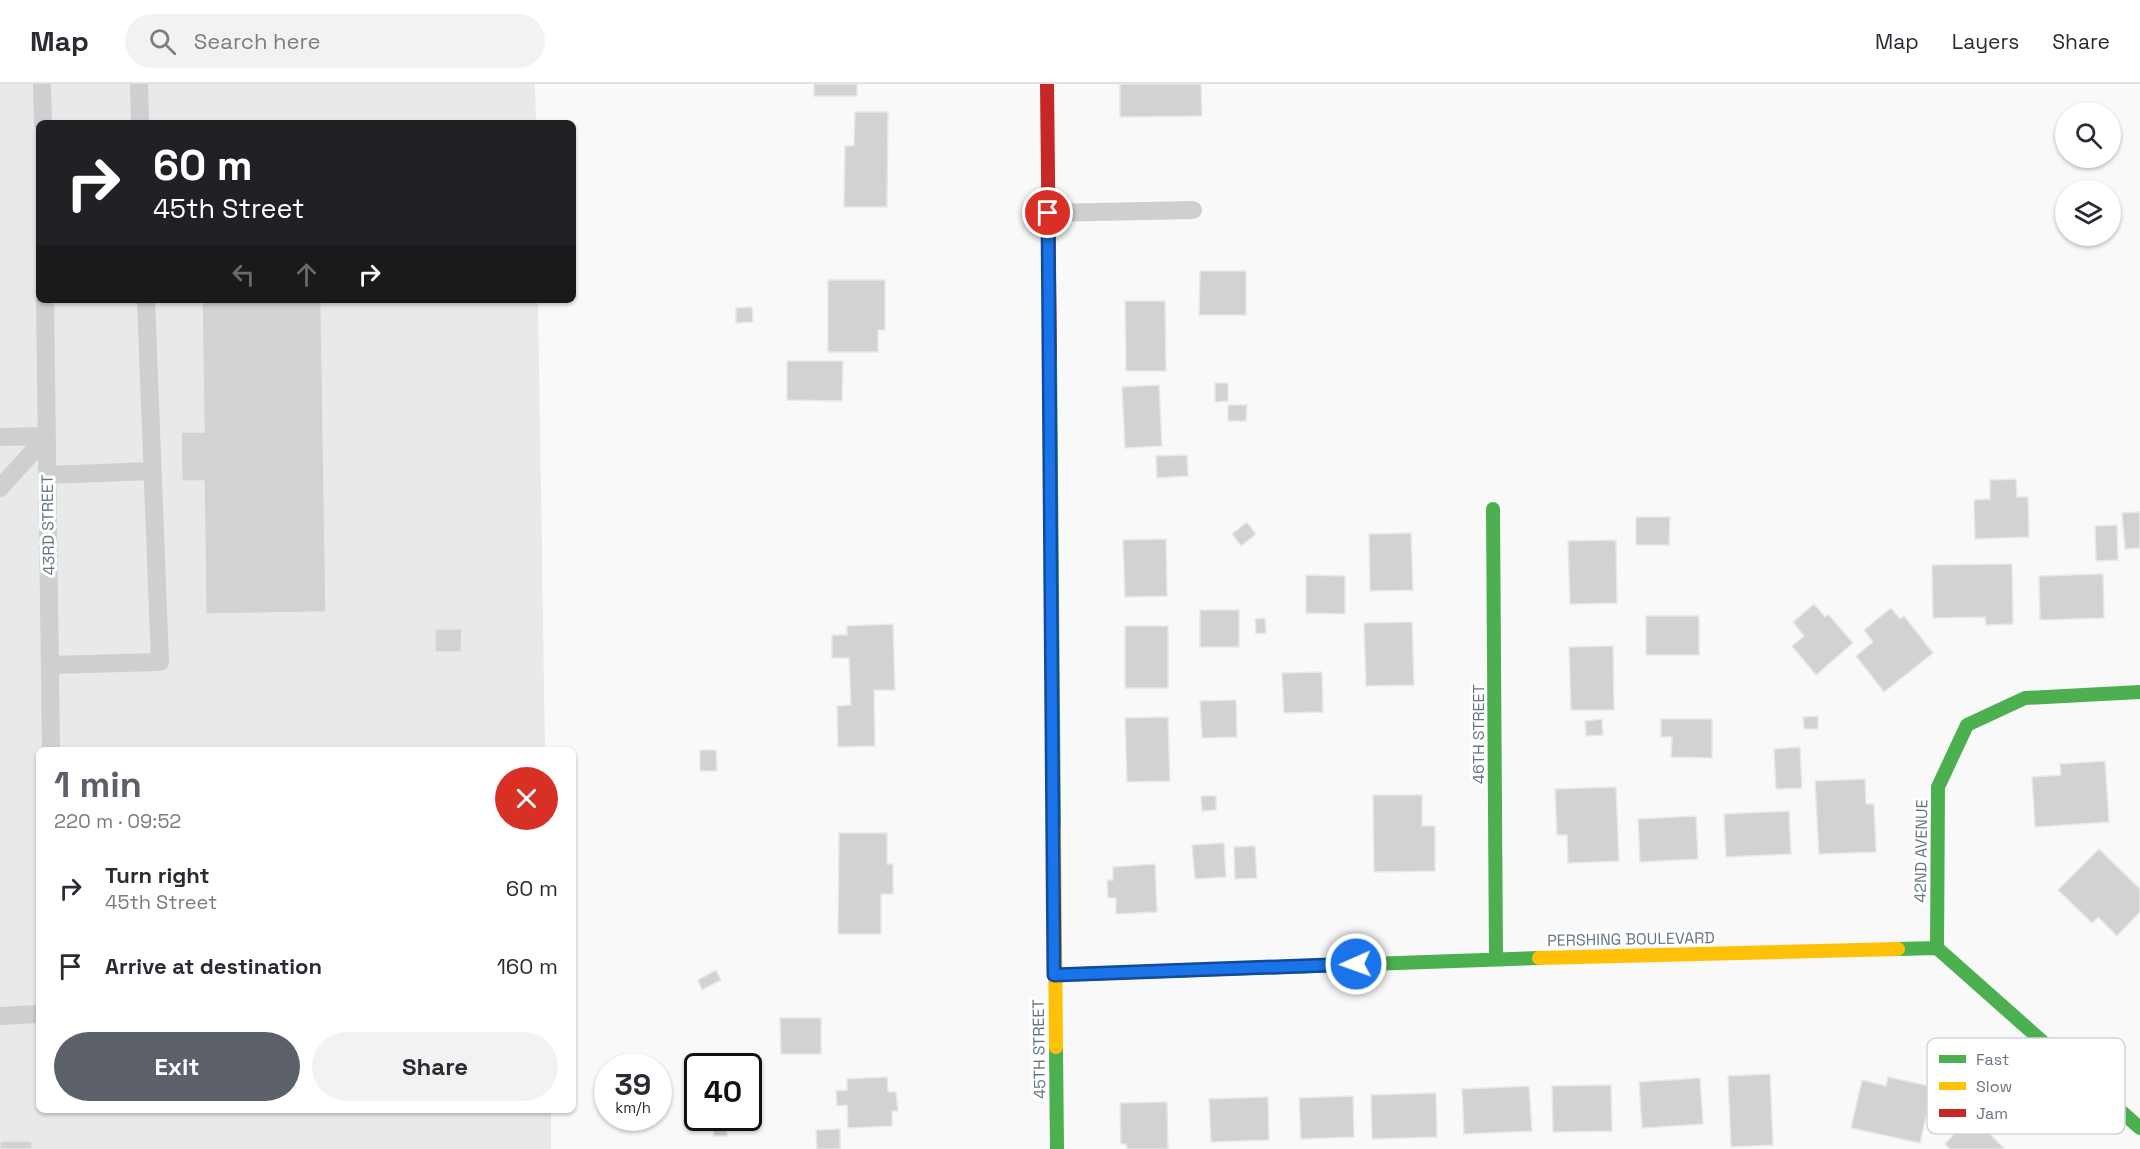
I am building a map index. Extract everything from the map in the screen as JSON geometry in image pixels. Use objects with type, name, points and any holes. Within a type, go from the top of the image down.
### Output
[{"type":"street","name":"45TH STREET","points":[[1047,84],[1057,1149]]},
{"type":"street","name":"46TH STREET","points":[[1493,509],[1496,959]]},
{"type":"street","name":"42ND AVENUE","points":[[1937,948],[1938,786],[1967,725],[2025,698],[2140,692]]},
{"type":"street","name":"PERSHING BOULEVARD","points":[[1054,975],[1496,959],[1937,948]]},
{"type":"street","points":[[1937,948],[2038,1038]]},
{"type":"street","points":[[2125,1115],[2140,1128]]},
{"type":"lane","points":[[42,84],[43,120]]},
{"type":"lane","points":[[138,84],[140,120]]},
{"type":"lane","points":[[1048,213],[1193,210]]},
{"type":"lane","name":"43RD STREET","points":[[45,303],[51,747]]},
{"type":"lane","points":[[50,664],[160,662],[146,303]]},
{"type":"lane","points":[[0,437],[47,436]]},
{"type":"lane","points":[[0,488],[47,436]]},
{"type":"lane","points":[[47,475],[152,471]]},
{"type":"lane","points":[[0,1016],[36,1014]]},
{"type":"shaded area","points":[[0,84],[535,84],[536,120],[36,120],[36,303],[538,303],[545,747],[36,747],[36,1113],[551,1113],[551,1149],[0,1149]]},
{"type":"building","points":[[814,84],[857,84],[857,96],[814,96]]},
{"type":"building","points":[[1120,84],[1201,84],[1202,116],[1120,117]]},
{"type":"building","points":[[855,112],[888,112],[887,207],[844,207],[845,146],[854,146]]},
{"type":"building","points":[[1200,271],[1246,271],[1246,315],[1199,315]]},
{"type":"building","points":[[828,280],[885,280],[885,330],[878,330],[878,352],[828,352]]},
{"type":"building","points":[[1125,301],[1165,301],[1166,371],[1126,371]]},
{"type":"building","points":[[202,303],[321,303],[326,612],[206,614],[204,481],[182,481],[181,432],[204,432]]},
{"type":"building","points":[[752,307],[753,322],[736,323],[736,308]]},
{"type":"building","points":[[787,361],[843,361],[842,401],[787,400]]},
{"type":"building","points":[[1215,383],[1228,383],[1228,401],[1215,402]]},
{"type":"building","points":[[1159,385],[1162,446],[1125,448],[1122,387]]},
{"type":"building","points":[[1228,405],[1247,405],[1246,421],[1228,421]]},
{"type":"building","points":[[1187,455],[1188,476],[1157,478],[1156,456]]},
{"type":"building","points":[[2016,479],[2017,497],[2028,497],[2029,537],[1975,539],[1974,500],[1990,499],[1990,480]]},
{"type":"building","points":[[2140,512],[2140,548],[2125,549],[2122,513]]},
{"type":"building","points":[[1636,517],[1670,517],[1669,545],[1636,545]]},
{"type":"building","points":[[1247,522],[1256,534],[1241,546],[1232,534]]},
{"type":"building","points":[[2117,525],[2118,560],[2096,561],[2095,526]]},
{"type":"building","points":[[1411,533],[1413,590],[1370,591],[1369,534]]},
{"type":"building","points":[[1166,539],[1167,596],[1125,597],[1123,540]]},
{"type":"building","points":[[1616,540],[1617,603],[1570,604],[1568,541]]},
{"type":"building","points":[[2012,564],[2013,624],[1986,625],[1985,617],[1933,618],[1932,565]]},
{"type":"building","points":[[2103,574],[2104,618],[2040,620],[2039,576]]},
{"type":"building","points":[[1306,575],[1345,576],[1345,614],[1306,613]]},
{"type":"building","points":[[1814,604],[1825,617],[1828,614],[1853,643],[1816,675],[1792,646],[1804,636],[1793,622]]},
{"type":"building","points":[[1891,608],[1900,619],[1904,616],[1933,653],[1884,692],[1856,656],[1873,642],[1864,630]]},
{"type":"building","points":[[1200,610],[1239,610],[1239,647],[1200,647]]},
{"type":"building","points":[[1646,616],[1699,616],[1699,655],[1646,655]]},
{"type":"building","points":[[1265,618],[1266,633],[1256,634],[1255,619]]},
{"type":"building","points":[[1412,622],[1414,685],[1366,686],[1364,623]]},
{"type":"building","points":[[893,624],[895,690],[874,690],[875,746],[838,747],[837,706],[851,705],[849,658],[832,658],[832,635],[847,635],[847,626]]},
{"type":"building","points":[[1125,626],[1168,626],[1168,688],[1125,688]]},
{"type":"building","points":[[435,629],[462,629],[461,652],[435,652]]},
{"type":"building","points":[[1613,646],[1614,710],[1571,710],[1569,647]]},
{"type":"building","points":[[1322,672],[1323,712],[1284,713],[1282,673]]},
{"type":"building","points":[[1236,700],[1237,737],[1202,738],[1200,701]]},
{"type":"building","points":[[1818,716],[1818,729],[1804,729],[1803,717]]},
{"type":"building","points":[[1168,717],[1170,781],[1127,782],[1125,718]]},
{"type":"building","points":[[1602,719],[1603,735],[1586,736],[1585,721]]},
{"type":"building","points":[[1661,719],[1712,719],[1712,758],[1671,757],[1672,737],[1661,737]]},
{"type":"building","points":[[1800,747],[1802,788],[1776,789],[1774,749]]},
{"type":"building","points":[[700,750],[716,750],[717,771],[700,771]]},
{"type":"building","points":[[2105,761],[2109,822],[2035,827],[2032,777],[2061,775],[2060,764]]},
{"type":"building","points":[[1865,779],[1866,804],[1874,804],[1876,852],[1819,854],[1815,781]]},
{"type":"building","points":[[1616,787],[1619,861],[1568,863],[1567,835],[1557,835],[1555,789]]},
{"type":"building","points":[[1373,795],[1422,795],[1422,826],[1435,826],[1435,871],[1374,872]]},
{"type":"building","points":[[1201,796],[1216,796],[1216,810],[1202,811]]},
{"type":"building","points":[[1789,811],[1791,854],[1726,857],[1724,814]]},
{"type":"building","points":[[1696,816],[1698,859],[1640,862],[1638,819]]},
{"type":"building","points":[[839,833],[887,833],[887,864],[893,864],[893,894],[881,894],[881,934],[838,934]]},
{"type":"building","points":[[1224,843],[1226,877],[1195,879],[1192,845]]},
{"type":"building","points":[[1255,846],[1257,878],[1235,879],[1234,847]]},
{"type":"building","points":[[2099,849],[2140,889],[2140,912],[2117,936],[2098,917],[2092,923],[2058,890]]},
{"type":"building","points":[[1155,864],[1157,912],[1116,914],[1116,898],[1108,898],[1107,880],[1113,880],[1113,867]]},
{"type":"building","points":[[716,970],[721,980],[702,990],[698,980]]},
{"type":"building","points":[[780,1018],[821,1018],[821,1054],[781,1054]]},
{"type":"building","points":[[1770,1074],[1773,1145],[1731,1147],[1728,1076]]},
{"type":"building","points":[[887,1077],[888,1092],[896,1092],[898,1111],[892,1111],[892,1126],[848,1128],[847,1105],[837,1106],[836,1091],[847,1090],[847,1079]]},
{"type":"building","points":[[1888,1077],[1927,1086],[1927,1113],[1920,1143],[1851,1128],[1862,1080],[1886,1086]]},
{"type":"building","points":[[1700,1078],[1703,1124],[1642,1128],[1639,1082]]},
{"type":"building","points":[[1611,1085],[1612,1131],[1553,1132],[1552,1086]]},
{"type":"building","points":[[1529,1086],[1532,1131],[1464,1134],[1462,1089]]},
{"type":"building","points":[[1436,1093],[1437,1137],[1372,1139],[1371,1095]]},
{"type":"building","points":[[1353,1096],[1354,1137],[1301,1139],[1299,1098]]},
{"type":"building","points":[[1268,1097],[1269,1140],[1211,1142],[1209,1099]]},
{"type":"building","points":[[1167,1102],[1168,1149],[1127,1149],[1126,1144],[1121,1144],[1120,1103]]},
{"type":"building","points":[[840,1129],[840,1149],[817,1149],[816,1130]]},
{"type":"building","points":[[714,1131],[727,1131],[727,1136],[714,1136]]},
{"type":"building","points":[[1954,1134],[1990,1134],[2004,1148],[1950,1149],[1945,1144]]},
{"type":"building","points":[[0,1141],[32,1141],[32,1149],[0,1149]]},
{"type":"traffic: fast","points":[[1050,355],[1054,829]]},
{"type":"traffic: fast","points":[[1493,509],[1496,959]]},
{"type":"traffic: fast","points":[[1937,948],[1938,787],[1967,725],[2025,698],[2140,692]]},
{"type":"traffic: fast","points":[[1898,949],[1937,948],[2038,1038]]},
{"type":"traffic: fast","points":[[1054,975],[1539,958]]},
{"type":"traffic: fast","points":[[1056,1047],[1057,1149]]},
{"type":"traffic: fast","points":[[2125,1115],[2140,1128]]},
{"type":"traffic: slow","points":[[1054,829],[1056,1047]]},
{"type":"traffic: slow","points":[[1539,958],[1898,949]]},
{"type":"traffic: jam","points":[[1047,84],[1050,355]]},
{"type":"route","points":[[1048,213],[1054,975],[1356,964]]}]
